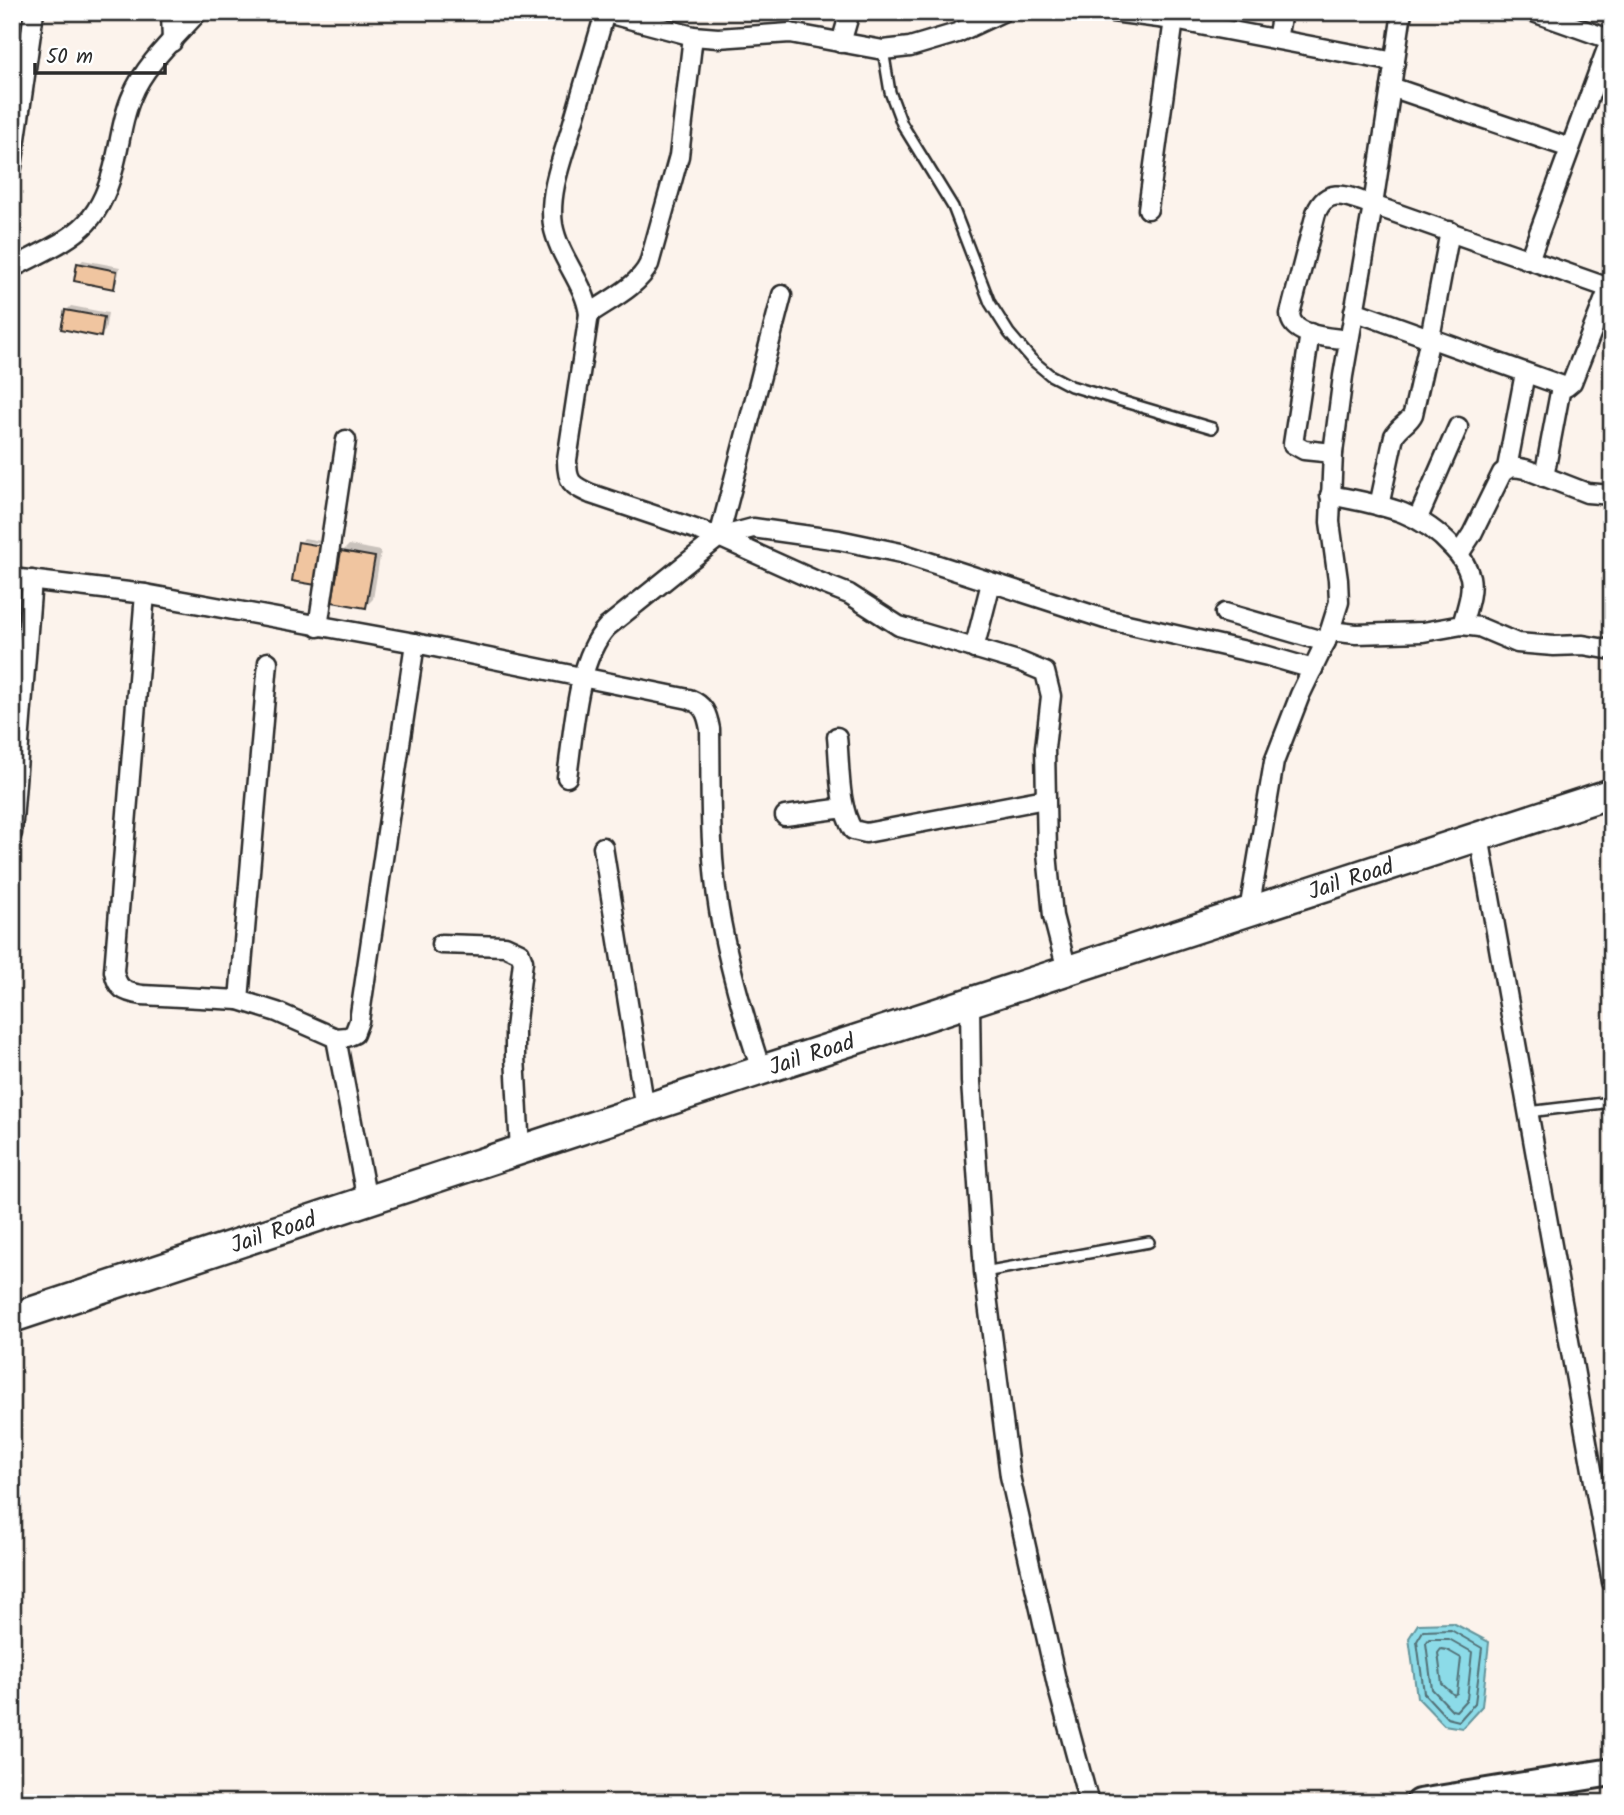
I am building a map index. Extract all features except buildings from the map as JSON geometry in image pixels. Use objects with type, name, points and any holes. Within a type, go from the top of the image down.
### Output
[{"type":"main road","name":"Jail Road","points":[[12,1318],[761,1070],[1612,793]]},
{"type":"street","points":[[12,167],[34,12]]},
{"type":"street","points":[[171,12],[172,42]]},
{"type":"street","points":[[12,268],[78,233],[89,221],[102,202],[113,172],[130,99],[136,86],[147,69],[198,12]]},
{"type":"street","points":[[841,43],[850,12]]},
{"type":"street","points":[[1002,12],[957,33],[910,47],[883,50],[790,33],[693,36],[604,13],[552,204],[556,237],[585,297],[589,314],[566,475],[575,487],[591,494],[719,537],[849,594],[899,626],[1021,662],[1045,673],[1051,696],[1045,748],[1050,898],[1067,970]]},
{"type":"street","points":[[1113,12],[1175,16],[1395,62]]},
{"type":"street","points":[[1278,39],[1282,12]]},
{"type":"street","points":[[1249,911],[1273,762],[1328,636],[1339,602],[1331,534],[1333,453],[1402,12]]},
{"type":"street","points":[[1529,260],[1611,38],[1533,12]]},
{"type":"street","points":[[1148,209],[1175,16]]},
{"type":"street","points":[[589,314],[635,282],[649,264],[679,156],[693,36]]},
{"type":"street","points":[[1391,87],[1570,148]]},
{"type":"street","points":[[1349,340],[1310,333],[1295,328],[1290,323],[1290,314],[1321,201],[1329,196],[1341,196],[1373,205],[1610,288],[1572,382],[1566,387],[1354,311]]},
{"type":"street","points":[[1380,506],[1394,436],[1398,429],[1410,421],[1413,414],[1450,231]]},
{"type":"street","points":[[719,537],[782,295]]},
{"type":"street","points":[[1310,333],[1293,444],[1304,450],[1333,453]]},
{"type":"street","points":[[1459,554],[1507,468],[1525,373]]},
{"type":"street","points":[[1544,477],[1561,387]]},
{"type":"street","points":[[1418,518],[1458,427]]},
{"type":"street","points":[[318,627],[346,440]]},
{"type":"street","points":[[1507,468],[1515,467],[1587,492],[1612,495]]},
{"type":"street","points":[[1330,495],[1418,518],[1437,532],[1459,554],[1471,579],[1462,625]]},
{"type":"street","points":[[567,777],[583,676],[598,637],[719,537],[753,528],[839,540],[901,553],[1105,619],[1268,656],[1313,669]]},
{"type":"street","points":[[12,578],[145,594],[415,643],[583,676],[701,704],[707,714],[710,729],[712,853],[719,910],[743,1016],[761,1070]]},
{"type":"street","points":[[12,833],[32,580]]},
{"type":"street","points":[[974,649],[992,583]]},
{"type":"street","points":[[145,594],[114,971],[116,983],[127,992],[142,995],[239,1000],[277,1012],[335,1038],[347,1038],[355,1034],[359,1021],[415,643]]},
{"type":"street","points":[[1225,613],[1328,636],[1423,632],[1462,625],[1479,628],[1517,643],[1583,645],[1612,650]]},
{"type":"street","points":[[239,1000],[268,662]]},
{"type":"street","points":[[837,737],[846,820],[853,830],[866,833],[1045,799]]},
{"type":"street","points":[[785,816],[844,808]]},
{"type":"street","points":[[1479,836],[1612,1582]]},
{"type":"street","points":[[603,847],[645,1109]]},
{"type":"street","points":[[441,944],[505,946],[520,953],[523,961],[515,1029],[520,1151]]},
{"type":"street","points":[[970,1002],[971,1082],[984,1272],[1010,1476],[1061,1701],[1089,1803]]},
{"type":"street","points":[[335,1038],[367,1201]]},
{"type":"street","points":[[1419,1803],[1478,1798],[1612,1772]]},
{"type":"lane","points":[[883,50],[890,92],[902,124],[953,207],[990,303],[1009,333],[1031,359],[1050,375],[1071,386],[1212,428]]},
{"type":"lane","points":[[1528,1112],[1612,1102]]},
{"type":"lane","points":[[984,1272],[1149,1242]]},
{"type":"water","points":[[1453,1623],[1489,1642],[1482,1706],[1462,1728],[1444,1725],[1417,1697],[1409,1638],[1418,1624]]}]
